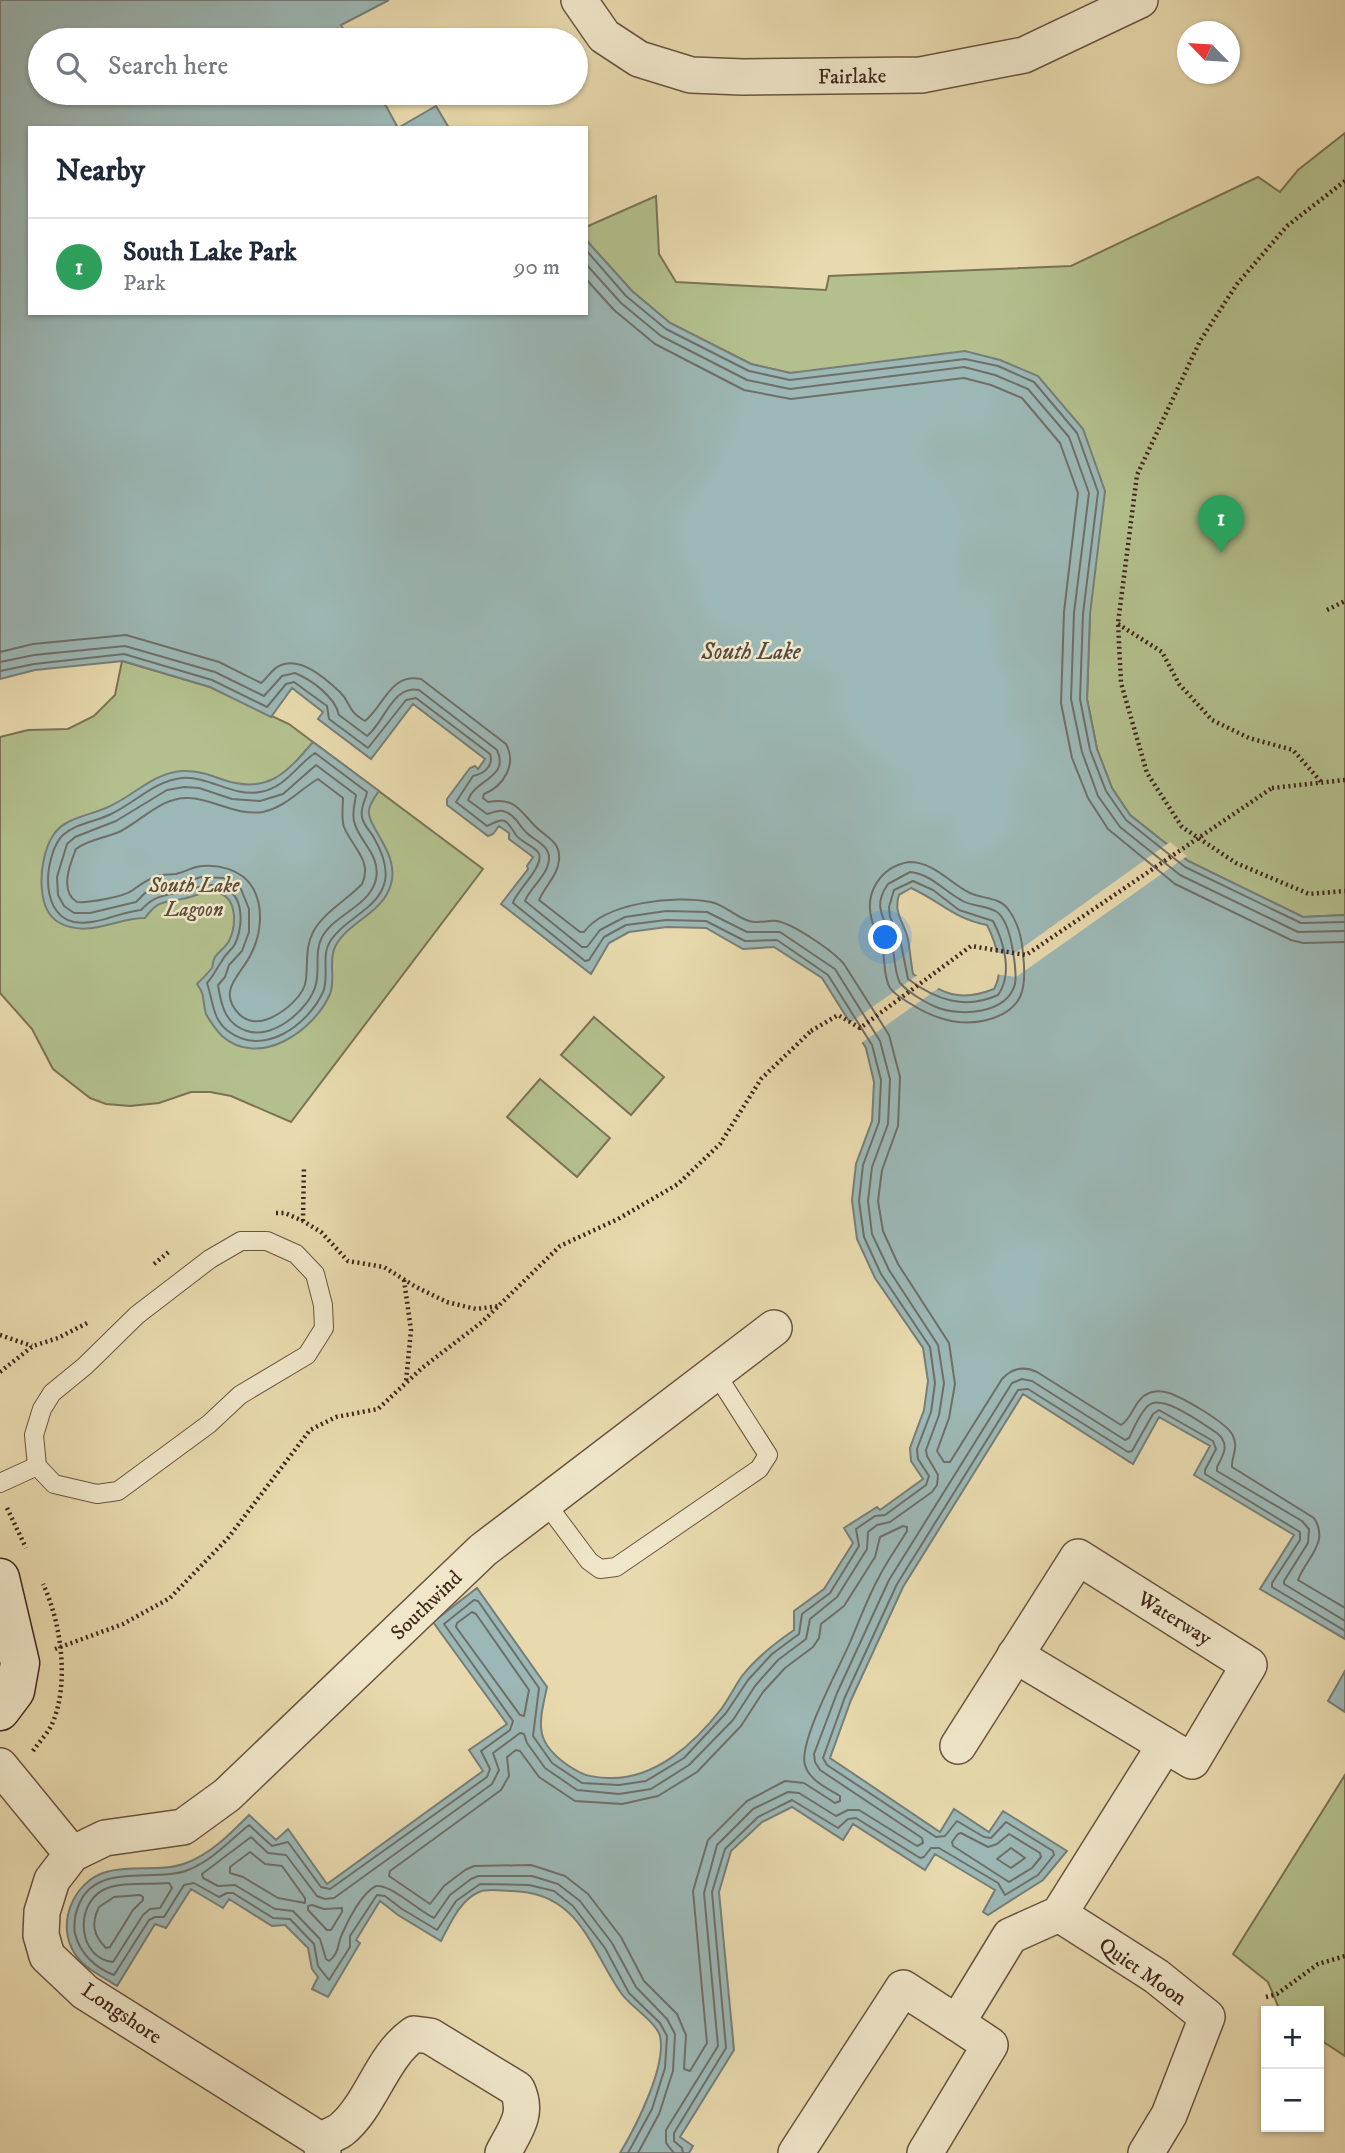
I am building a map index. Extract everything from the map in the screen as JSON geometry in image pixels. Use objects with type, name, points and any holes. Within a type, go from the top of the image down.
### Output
[{"type":"street","name":"Fairlake","points":[[579,0],[604,36],[639,59],[691,75],[743,77],[921,75],[960,68],[1024,55],[1140,0]]},
{"type":"street","name":"Southwind","points":[[72,1854],[105,1838],[183,1827],[228,1795],[482,1550],[774,1328]]},
{"type":"street","name":"Waterway","points":[[958,1746],[1015,1655],[1078,1557],[1249,1665],[1192,1761],[1015,1655]]},
{"type":"street","points":[[0,1578],[20,1663],[15,1691],[0,1712]]},
{"type":"street","points":[[957,2023],[1010,1936],[1059,1914],[1165,1745]]},
{"type":"street","points":[[0,1766],[72,1854]]},
{"type":"street","name":"Longshore","points":[[72,1854],[52,1880],[42,1912],[41,1935],[47,1956],[85,1992],[322,2146],[355,2113],[401,2043],[414,2034],[430,2036],[517,2089],[524,2102],[521,2118],[503,2153]]},
{"type":"street","name":"Quiet Moon","points":[[1059,1914],[1156,1976],[1207,2017],[1169,2115],[1146,2153]]},
{"type":"street","points":[[808,2149],[903,1988],[990,2045],[925,2153]]},
{"type":"lane","points":[[242,1241],[267,1241],[296,1254],[315,1274],[323,1305],[324,1328],[307,1355],[240,1395],[209,1424],[118,1491],[97,1494],[54,1484],[37,1466],[34,1435],[42,1409],[52,1393],[85,1366],[137,1315],[210,1259],[242,1241]]},
{"type":"lane","points":[[545,1502],[589,1560],[600,1569],[616,1567],[759,1468],[768,1455],[715,1372]]},
{"type":"lane","points":[[0,1483],[37,1466]]},
{"type":"path","points":[[1345,181],[1287,226],[1237,284],[1200,341],[1137,475],[1118,623],[1121,683],[1147,773],[1182,827],[1236,863],[1309,894],[1345,891]]},
{"type":"path","points":[[1327,610],[1345,601]]},
{"type":"path","points":[[1118,623],[1162,652],[1179,684],[1212,720],[1249,738],[1293,750],[1323,784]]},
{"type":"path","points":[[20,1663],[123,1624],[170,1598],[228,1538],[310,1430],[336,1417],[378,1409],[406,1382],[482,1322],[560,1246],[618,1219],[678,1184],[720,1143],[761,1079],[811,1031],[838,1015],[860,1028],[971,947],[1026,955],[1272,788],[1345,780]]},
{"type":"path","points":[[303,1221],[304,1167]]},
{"type":"path","points":[[264,1212],[285,1213],[303,1221],[321,1232],[348,1261],[384,1267],[447,1302],[476,1308],[499,1306]]},
{"type":"path","points":[[153,1264],[182,1244]]},
{"type":"path","points":[[403,1279],[411,1330],[406,1382]]},
{"type":"path","points":[[0,1372],[33,1346],[58,1338],[98,1315]]},
{"type":"path","points":[[0,1335],[33,1346]]},
{"type":"path","points":[[1266,1997],[1277,1994],[1318,1964],[1345,1956]]},
{"type":"green space","points":[[1345,133],[1345,915],[1303,917],[1188,861],[1130,815],[1112,788],[1097,749],[1087,699],[1090,614],[826,370],[790,373],[751,364],[670,323],[632,291],[588,242],[588,226],[656,196],[659,254],[676,282],[826,290],[829,276],[1071,266],[1258,177],[1280,192],[1298,170]]},
{"type":"green space","name":"South Lake Lagoon","points":[[122,661],[210,687],[289,724],[483,869],[291,1122],[231,1096],[210,1092],[191,1092],[159,1103],[130,1106],[106,1104],[90,1098],[53,1069],[32,1029],[0,993],[0,737],[28,730],[68,729],[94,716],[115,695]]},
{"type":"green space","points":[[594,1017],[664,1077],[631,1115],[561,1055]]},
{"type":"green space","points":[[540,1079],[610,1138],[577,1177],[507,1117]]},
{"type":"green space","points":[[1345,1775],[1345,2056],[1324,2042],[1324,2006],[1278,2006],[1268,1982],[1233,1954]]},
{"type":"water","name":"South Lake","points":[[0,0],[389,0],[341,25],[343,28],[28,28],[28,105],[386,105],[397,126],[28,126],[28,315],[588,315],[588,242],[632,291],[670,323],[751,364],[790,373],[965,351],[1000,360],[1038,376],[1083,429],[1105,491],[1090,614],[1087,699],[1097,749],[1112,788],[1130,815],[1188,861],[1303,917],[1345,915],[1345,1639],[1260,1589],[1294,1535],[1194,1475],[1210,1446],[1159,1417],[1133,1464],[1023,1394],[903,1587],[851,1700],[830,1758],[940,1832],[954,1809],[989,1832],[1003,1811],[1067,1851],[1043,1880],[988,1915],[983,1912],[995,1890],[935,1854],[925,1870],[853,1824],[843,1840],[792,1807],[762,1822],[731,1851],[719,1892],[734,2050],[680,2137],[693,2146],[689,2153],[620,2153],[641,2114],[654,2081],[661,2049],[660,2036],[653,2025],[621,1993],[580,1925],[567,1911],[534,1894],[495,1890],[479,1892],[461,1907],[441,1941],[380,1901],[356,1940],[360,1943],[328,1997],[312,1989],[318,1977],[312,1969],[308,1948],[285,1925],[272,1926],[229,1899],[223,1908],[191,1889],[166,1928],[155,1924],[117,1986],[89,1968],[75,1954],[67,1930],[71,1905],[85,1884],[95,1877],[116,1870],[167,1868],[186,1863],[212,1849],[249,1815],[276,1840],[288,1829],[327,1884],[483,1771],[469,1750],[507,1724],[433,1622],[477,1588],[547,1687],[542,1712],[542,1731],[549,1749],[557,1757],[583,1774],[608,1778],[642,1773],[672,1757],[711,1721],[754,1663],[794,1630],[794,1611],[824,1589],[853,1543],[844,1528],[877,1507],[880,1510],[923,1479],[911,1461],[910,1448],[924,1410],[928,1381],[923,1348],[875,1278],[857,1239],[852,1200],[856,1164],[872,1121],[874,1082],[866,1048],[822,978],[774,947],[743,949],[706,928],[667,927],[629,932],[609,943],[591,974],[501,904],[528,869],[533,857],[509,839],[509,833],[499,826],[488,836],[447,805],[447,799],[470,768],[475,766],[478,769],[485,759],[413,704],[371,759],[318,719],[323,712],[292,688],[271,717],[210,687],[123,661],[35,670],[0,679]],"holes":[[[911,888],[956,914],[987,925],[999,965],[994,989],[970,995],[951,994],[913,974],[908,939],[897,907],[899,895]]]},
{"type":"water","points":[[436,106],[448,126],[401,126]]},
{"type":"water","points":[[313,742],[379,791],[370,805],[369,817],[387,851],[393,873],[387,894],[381,903],[348,930],[335,947],[330,994],[312,1021],[299,1032],[268,1047],[252,1049],[237,1045],[222,1036],[207,1016],[202,992],[197,984],[212,968],[215,957],[229,941],[234,921],[230,901],[219,893],[205,893],[165,902],[157,905],[145,918],[90,928],[69,927],[58,922],[48,912],[42,890],[44,861],[54,834],[65,824],[116,803],[161,776],[171,773],[198,772],[239,784],[264,783],[284,772]]},
{"type":"water","points":[[1345,1671],[1345,1712],[1328,1701]]},
{"type":"pier","points":[[1170,842],[1187,856],[1016,977],[995,974],[993,952],[1012,955]]},
{"type":"pier","points":[[919,974],[940,987],[860,1044],[847,1025]]},
{"type":"place","name":"South Lake Park","points":[[1221,553]]}]
